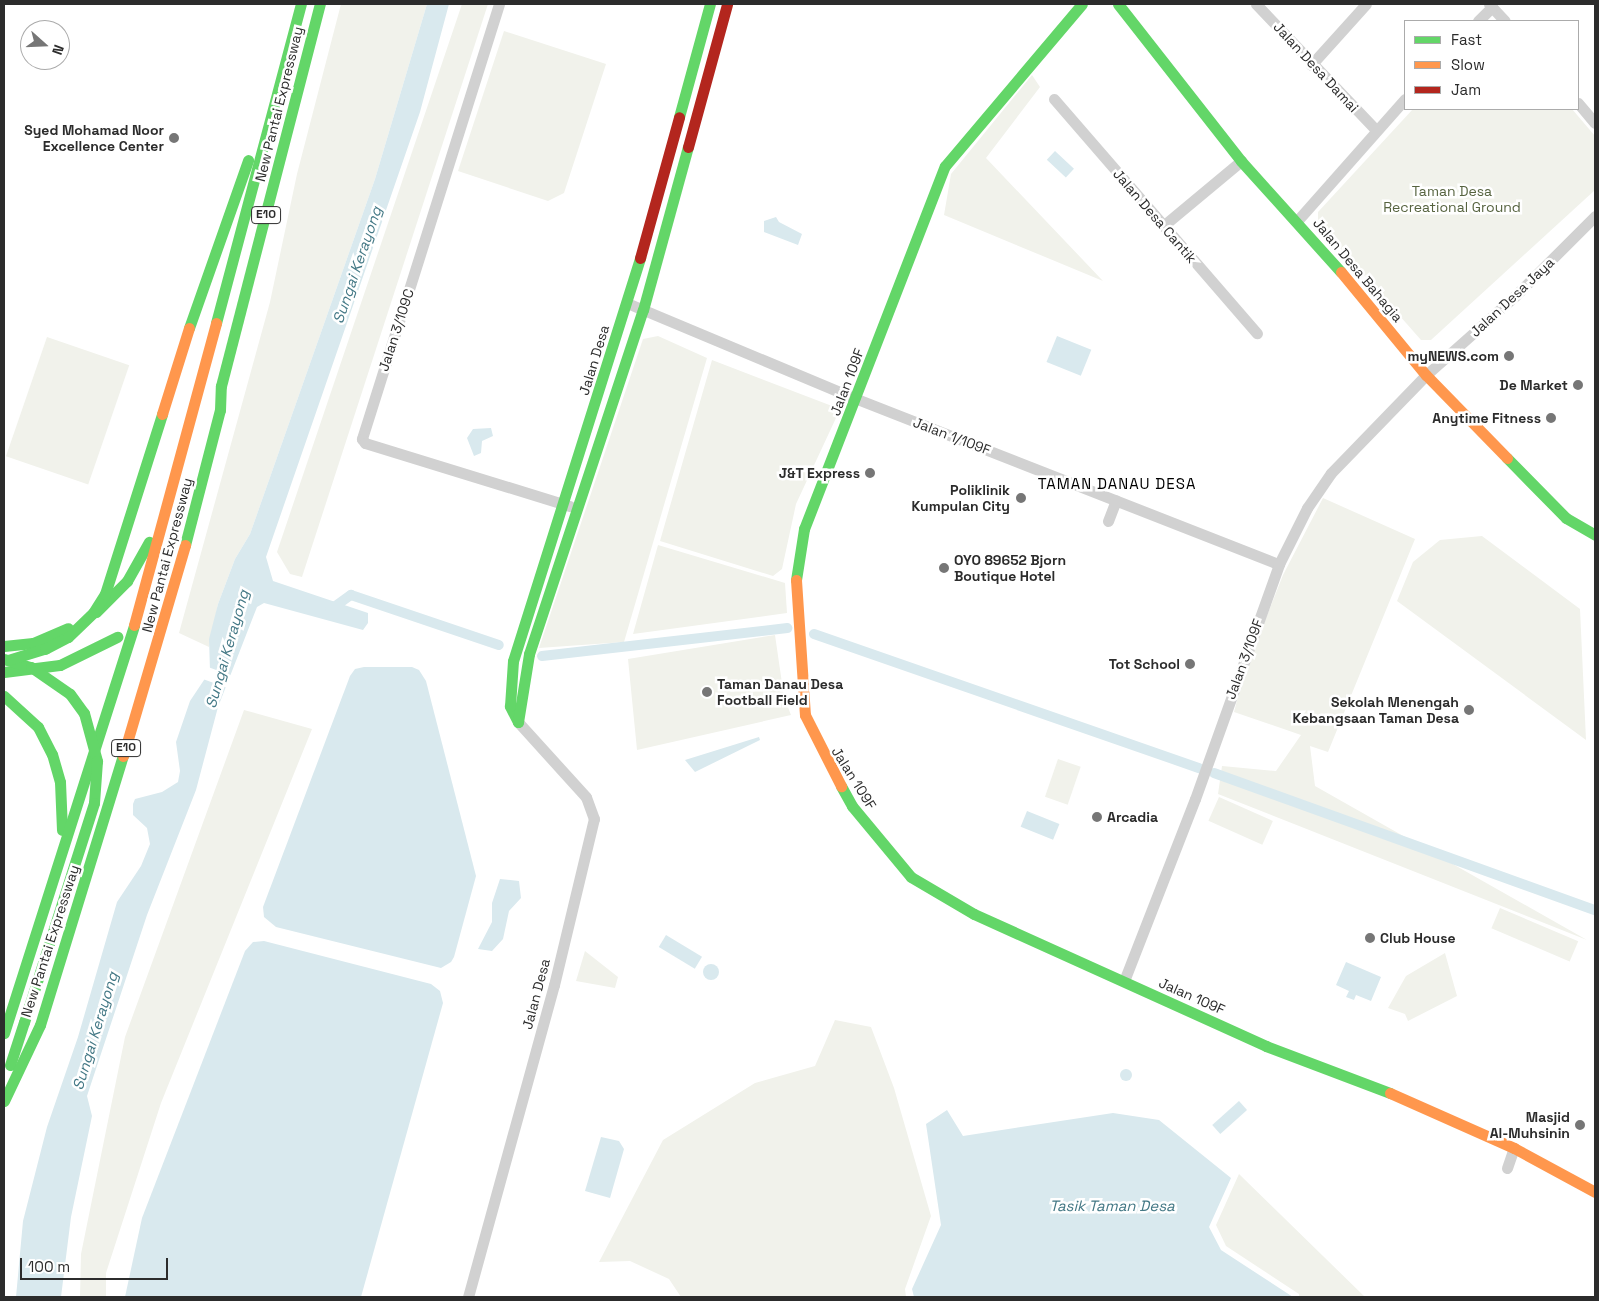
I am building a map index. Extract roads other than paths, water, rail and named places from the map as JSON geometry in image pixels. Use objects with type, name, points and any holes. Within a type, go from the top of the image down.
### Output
[{"type":"main road","name":"New Pantai Expressway","points":[[15,1000],[141,602],[181,460],[301,4]]},
{"type":"main road","name":"New Pantai Expressway","points":[[4,1101],[40,1025],[163,628],[205,473],[220,410],[221,386],[320,4]]},
{"type":"main road","name":"Jalan Desa","points":[[518,722],[510,706],[513,661],[627,303],[710,4]]},
{"type":"main road","points":[[518,722],[528,654],[579,508],[643,310],[727,4]]},
{"type":"main road","name":"Jalan 109F","points":[[1082,4],[945,166],[857,399],[804,530],[796,582],[800,668],[805,715],[811,732],[852,806],[911,877],[974,914],[1266,1046],[1367,1082],[1514,1148],[1595,1192]]},
{"type":"main road","name":"Jalan Desa Bahagia","points":[[1118,4],[1242,161],[1297,222],[1426,375],[1566,518],[1595,535]]},
{"type":"main road","points":[[4,660],[22,657],[63,640],[92,613],[105,594],[189,328],[244,168],[265,136]]},
{"type":"main road","points":[[195,456],[210,406],[221,386]]},
{"type":"main road","points":[[4,646],[33,643],[76,625],[112,596],[140,562],[181,460]]},
{"type":"main road","points":[[166,564],[190,476]]},
{"type":"main road","points":[[4,672],[60,665],[117,636]]},
{"type":"main road","points":[[4,660],[31,667],[70,694],[90,727],[97,761],[94,803],[4,1087]]},
{"type":"main road","points":[[4,696],[38,727],[52,754],[60,782],[62,849]]},
{"type":"main road","points":[[4,1017],[15,1000]]},
{"type":"main road","name":"E10","points":[[4,1033],[15,1000]]},
{"type":"street","name":"Jalan 3/109C","points":[[500,4],[362,436],[365,443],[579,508]]},
{"type":"street","name":"Jalan Desa Damai","points":[[1256,4],[1311,65],[1376,130]]},
{"type":"street","points":[[1311,65],[1366,4]]},
{"type":"street","points":[[1479,20],[1491,5],[1504,20]]},
{"type":"street","name":"Jalan Desa Cantik","points":[[1054,99],[1257,333]]},
{"type":"street","points":[[1297,222],[1404,99]]},
{"type":"street","points":[[1579,104],[1595,123]]},
{"type":"street","points":[[1163,226],[1242,161]]},
{"type":"street","name":"Jalan Desa Jaya","points":[[1426,375],[1515,296],[1595,216]]},
{"type":"street","name":"Jalan 1/109F","points":[[627,303],[857,399],[1279,564]]},
{"type":"street","name":"Jalan 3/109F","points":[[1124,981],[1195,799],[1279,564],[1306,508],[1331,473],[1426,375]]},
{"type":"street","points":[[1108,521],[1116,500]]},
{"type":"street","name":"Jalan Desa","points":[[468,1297],[554,985],[594,819],[586,797],[518,722]]},
{"type":"street","points":[[1507,1168],[1514,1148]]},
{"type":"water","name":"Sungai Kerayong","points":[[427,4],[449,4],[420,112],[266,557],[273,581],[368,613],[368,623],[363,630],[264,603],[257,607],[218,707],[196,790],[147,915],[87,1096],[92,1116],[71,1217],[61,1297],[16,1297],[23,1221],[47,1127],[78,1037],[117,902],[141,866],[150,844],[147,828],[133,815],[133,804],[135,799],[162,792],[178,782],[180,771],[176,742],[190,701],[210,671],[209,639],[218,604],[235,559],[250,534],[375,179]]},
{"type":"water","points":[[1055,151],[1074,169],[1066,178],[1047,160]]},
{"type":"water","points":[[776,217],[779,222],[802,234],[798,245],[764,232],[764,221]]},
{"type":"water","points":[[1057,336],[1091,350],[1081,376],[1047,362]]},
{"type":"water","points":[[491,428],[493,436],[482,441],[481,453],[474,456],[467,438],[473,429]]},
{"type":"water","points":[[364,667],[412,667],[419,670],[426,681],[476,876],[454,957],[451,962],[441,968],[276,927],[264,917],[263,907],[350,676],[355,669]]},
{"type":"water","points":[[759,737],[760,740],[695,772],[685,760]]},
{"type":"water","points":[[1027,811],[1059,824],[1053,840],[1021,827]]},
{"type":"water","points":[[500,879],[519,881],[521,898],[509,911],[503,939],[492,951],[478,949],[492,922],[492,903]]},
{"type":"water","points":[[666,935],[702,957],[695,969],[659,947]]},
{"type":"water","points":[[264,941],[431,984],[440,991],[443,1003],[361,1297],[125,1297],[142,1218],[245,951],[253,942]]},
{"type":"water","points":[[1346,962],[1381,977],[1371,1001],[1356,995],[1354,1000],[1346,997],[1349,991],[1336,985]]},
{"type":"water","points":[[711,964],[717,966],[719,972],[717,978],[711,980],[705,978],[703,972],[705,966]]},
{"type":"water","points":[[1126,1069],[1132,1075],[1126,1081],[1120,1075]]},
{"type":"water","points":[[1239,1101],[1247,1110],[1220,1134],[1212,1125]]},
{"type":"water","name":"Tasik Taman Desa","points":[[947,1110],[963,1136],[1113,1113],[1159,1120],[1231,1178],[1209,1227],[1221,1250],[1293,1297],[914,1297],[912,1289],[941,1225],[926,1124]]},
{"type":"water","points":[[601,1137],[619,1141],[624,1149],[610,1198],[585,1191]]},
{"type":"waterway","points":[[330,610],[351,595],[499,645]]},
{"type":"waterway","points":[[542,656],[787,628]]},
{"type":"waterway","points":[[814,634],[1199,768]]},
{"type":"waterway","points":[[1214,773],[1595,910]]},
{"type":"place","name":"Syed Mohamad Noor Excellence Center","points":[[174,138]]},
{"type":"place","name":"myNEWS.com","points":[[1509,356]]},
{"type":"place","name":"De Market","points":[[1578,385]]},
{"type":"place","name":"Anytime Fitness","points":[[1551,418]]},
{"type":"place","name":"J&T Express","points":[[870,473]]},
{"type":"place","name":"Poliklinik Kumpulan City","points":[[1021,498]]},
{"type":"place","name":"OYO 89652 Bjorn Boutique Hotel","points":[[944,568]]},
{"type":"place","name":"Tot School","points":[[1190,664]]},
{"type":"place","name":"Taman Danau Desa Football Field","points":[[707,692]]},
{"type":"place","name":"Sekolah Menengah Kebangsaan Taman Desa","points":[[1469,710]]},
{"type":"place","name":"Arcadia","points":[[1097,817]]},
{"type":"place","name":"Club House","points":[[1370,938]]},
{"type":"place","name":"Masjid Al-Muhsinin","points":[[1580,1125]]},
{"type":"district","name":"TAMAN DANAU DESA","points":[[1117,484]]},
{"type":"park label","name":"Taman Desa Recreational Ground","points":[[1452,200]]}]
